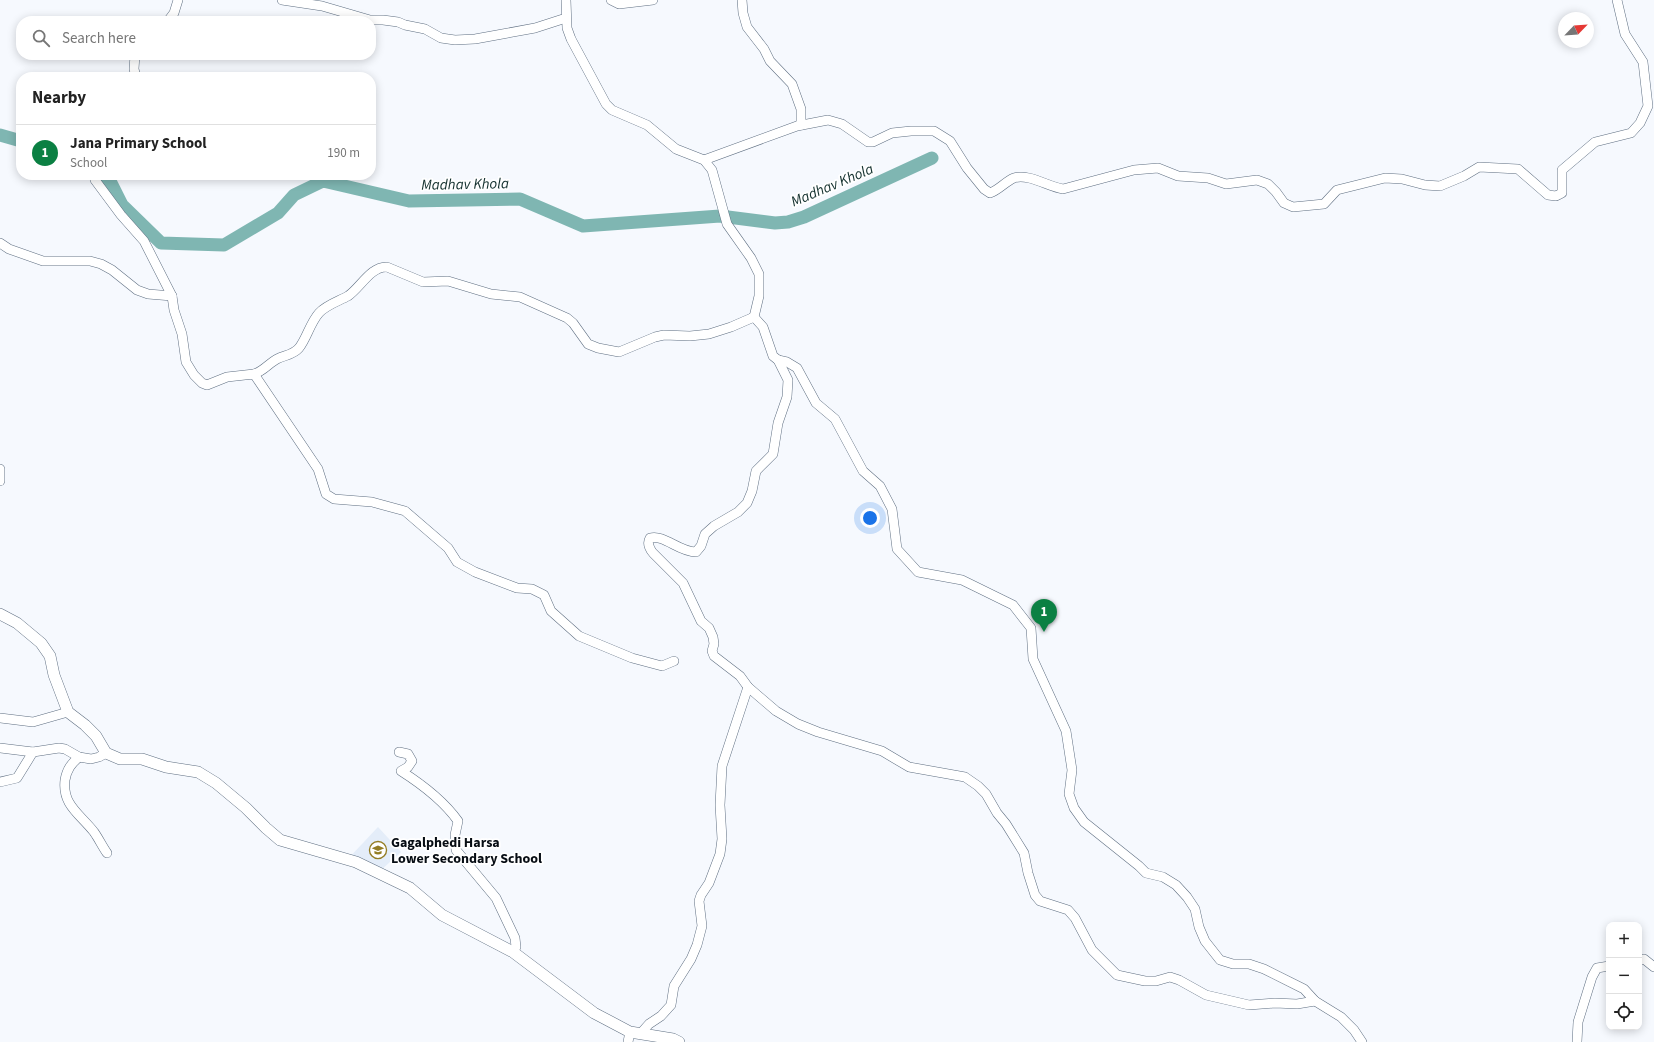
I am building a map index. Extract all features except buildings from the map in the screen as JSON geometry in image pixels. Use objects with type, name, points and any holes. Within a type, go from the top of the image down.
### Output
[{"type":"street","points":[[172,16],[178,0]]},
{"type":"street","points":[[282,0],[322,6],[356,16]]},
{"type":"street","points":[[566,0],[567,28],[576,50],[606,104],[612,110],[647,125],[676,149],[704,160],[712,170],[726,224],[751,258],[759,274],[759,296],[754,317]]},
{"type":"street","points":[[611,0],[620,4],[652,0]]},
{"type":"street","points":[[742,0],[743,13],[747,27],[764,49],[770,61],[792,84],[801,109],[801,125]]},
{"type":"street","points":[[704,160],[801,125],[828,120],[836,122],[868,142],[873,142],[892,133],[934,131],[950,141],[967,168],[984,189],[990,193],[1013,178],[1027,178],[1063,189],[1134,170],[1158,168],[1178,176],[1208,178],[1226,184],[1257,180],[1268,184],[1284,203],[1293,207],[1324,204],[1337,190],[1385,178],[1402,179],[1425,185],[1440,186],[1464,176],[1479,167],[1518,169],[1548,195],[1556,196],[1562,193],[1562,170],[1595,142],[1631,133],[1640,123],[1651,104],[1643,62],[1626,34],[1617,0]]},
{"type":"street","points":[[376,20],[398,22],[405,26],[425,29],[441,38],[449,40],[464,40],[535,28],[566,18]]},
{"type":"street","points":[[135,60],[135,72]]},
{"type":"street","points":[[95,180],[121,216],[144,241],[172,296],[174,310],[182,334],[186,362],[194,375],[202,383],[207,385],[227,376],[254,374],[261,371],[277,359],[289,356],[298,348],[316,316],[321,311],[350,294],[382,267],[387,267],[423,282],[448,282],[491,294],[520,297],[567,318],[573,323],[588,344],[598,348],[618,352],[655,337],[664,335],[690,336],[709,334],[731,327],[754,317]]},
{"type":"street","points":[[0,243],[9,249],[43,260],[90,262],[101,264],[112,270],[137,290],[148,294],[172,296]]},
{"type":"street","points":[[754,317],[763,327],[773,356],[778,360],[788,380],[787,398],[778,423],[773,454],[756,471],[752,491],[747,503],[738,512],[714,526],[705,534],[701,546],[696,552],[689,552],[660,537],[650,538],[648,541],[653,553],[683,583],[701,621],[709,628],[713,637],[714,644],[712,651],[714,656],[740,676],[748,687],[776,711],[798,724],[818,732],[882,751],[909,766],[965,777],[978,786],[986,794],[996,813],[1006,824],[1024,853],[1028,873],[1035,894],[1040,901],[1068,910],[1075,918],[1092,950],[1117,975],[1145,981],[1156,981],[1170,977],[1206,995],[1249,1004],[1297,1004],[1315,1001]]},
{"type":"street","points":[[778,360],[787,362],[797,368],[816,403],[835,419],[863,471],[880,486],[892,509],[897,549],[918,572],[962,580],[1012,605],[1031,628],[1033,659],[1066,731],[1072,770],[1069,794],[1074,808],[1084,822],[1146,873],[1163,877],[1176,885],[1196,909],[1199,927],[1205,941],[1220,960],[1233,964],[1249,964],[1264,969],[1304,989],[1315,1001],[1341,1017],[1354,1030],[1362,1042]]},
{"type":"street","points":[[254,374],[318,469],[326,494],[334,499],[372,502],[405,511],[448,548],[457,562],[475,572],[517,588],[532,589],[544,595],[551,611],[580,636],[632,658],[662,666],[674,661]]},
{"type":"street","points":[[0,469],[0,481]]},
{"type":"street","points":[[0,614],[17,623],[42,643],[50,656],[54,675],[68,712],[96,736],[106,753],[120,759],[142,759],[166,767],[198,772],[216,783],[246,808],[280,840],[356,862],[410,888],[442,915],[513,952],[594,1013],[633,1036],[673,1039],[679,1042]]},
{"type":"street","points":[[633,1036],[662,1016],[671,1005],[674,986],[692,960],[698,945],[702,926],[699,901],[709,883],[720,854],[722,839],[720,805],[722,766],[748,687]]},
{"type":"street","points":[[0,718],[33,722],[68,712]]},
{"type":"street","points":[[0,748],[33,752],[59,748],[65,749],[79,757],[91,759],[100,757],[106,753]]},
{"type":"street","points":[[0,782],[16,778],[33,752]]},
{"type":"street","points":[[398,752],[408,754],[412,761],[408,767],[401,771],[425,786],[450,808],[458,821],[455,835],[456,850],[496,898],[515,938],[516,947],[513,952]]},
{"type":"street","points":[[79,757],[66,771],[64,788],[65,795],[82,820],[92,830],[107,853]]},
{"type":"street","points":[[1642,959],[1644,959],[1654,967]]},
{"type":"street","points":[[1577,1042],[1578,1022],[1592,977],[1597,968],[1606,966]]},
{"type":"shaded area","name":"Gagalphedi Harsa Lower Secondary School","points":[[378,827],[401,852],[380,871],[347,860]]},
{"type":"waterway","name":"Madhav Khola","points":[[0,135],[16,140]]},
{"type":"waterway","name":"Madhav Khola","points":[[108,180],[122,205],[161,243],[224,245],[278,213],[294,195],[323,181],[409,201],[520,199],[583,226],[720,216],[775,223],[788,222],[804,217],[932,158]]},
{"type":"place","name":"Jana Primary School","points":[[1044,632]]},
{"type":"place","name":"Gagalphedi Harsa Lower Secondary School","points":[[378,850]]}]
